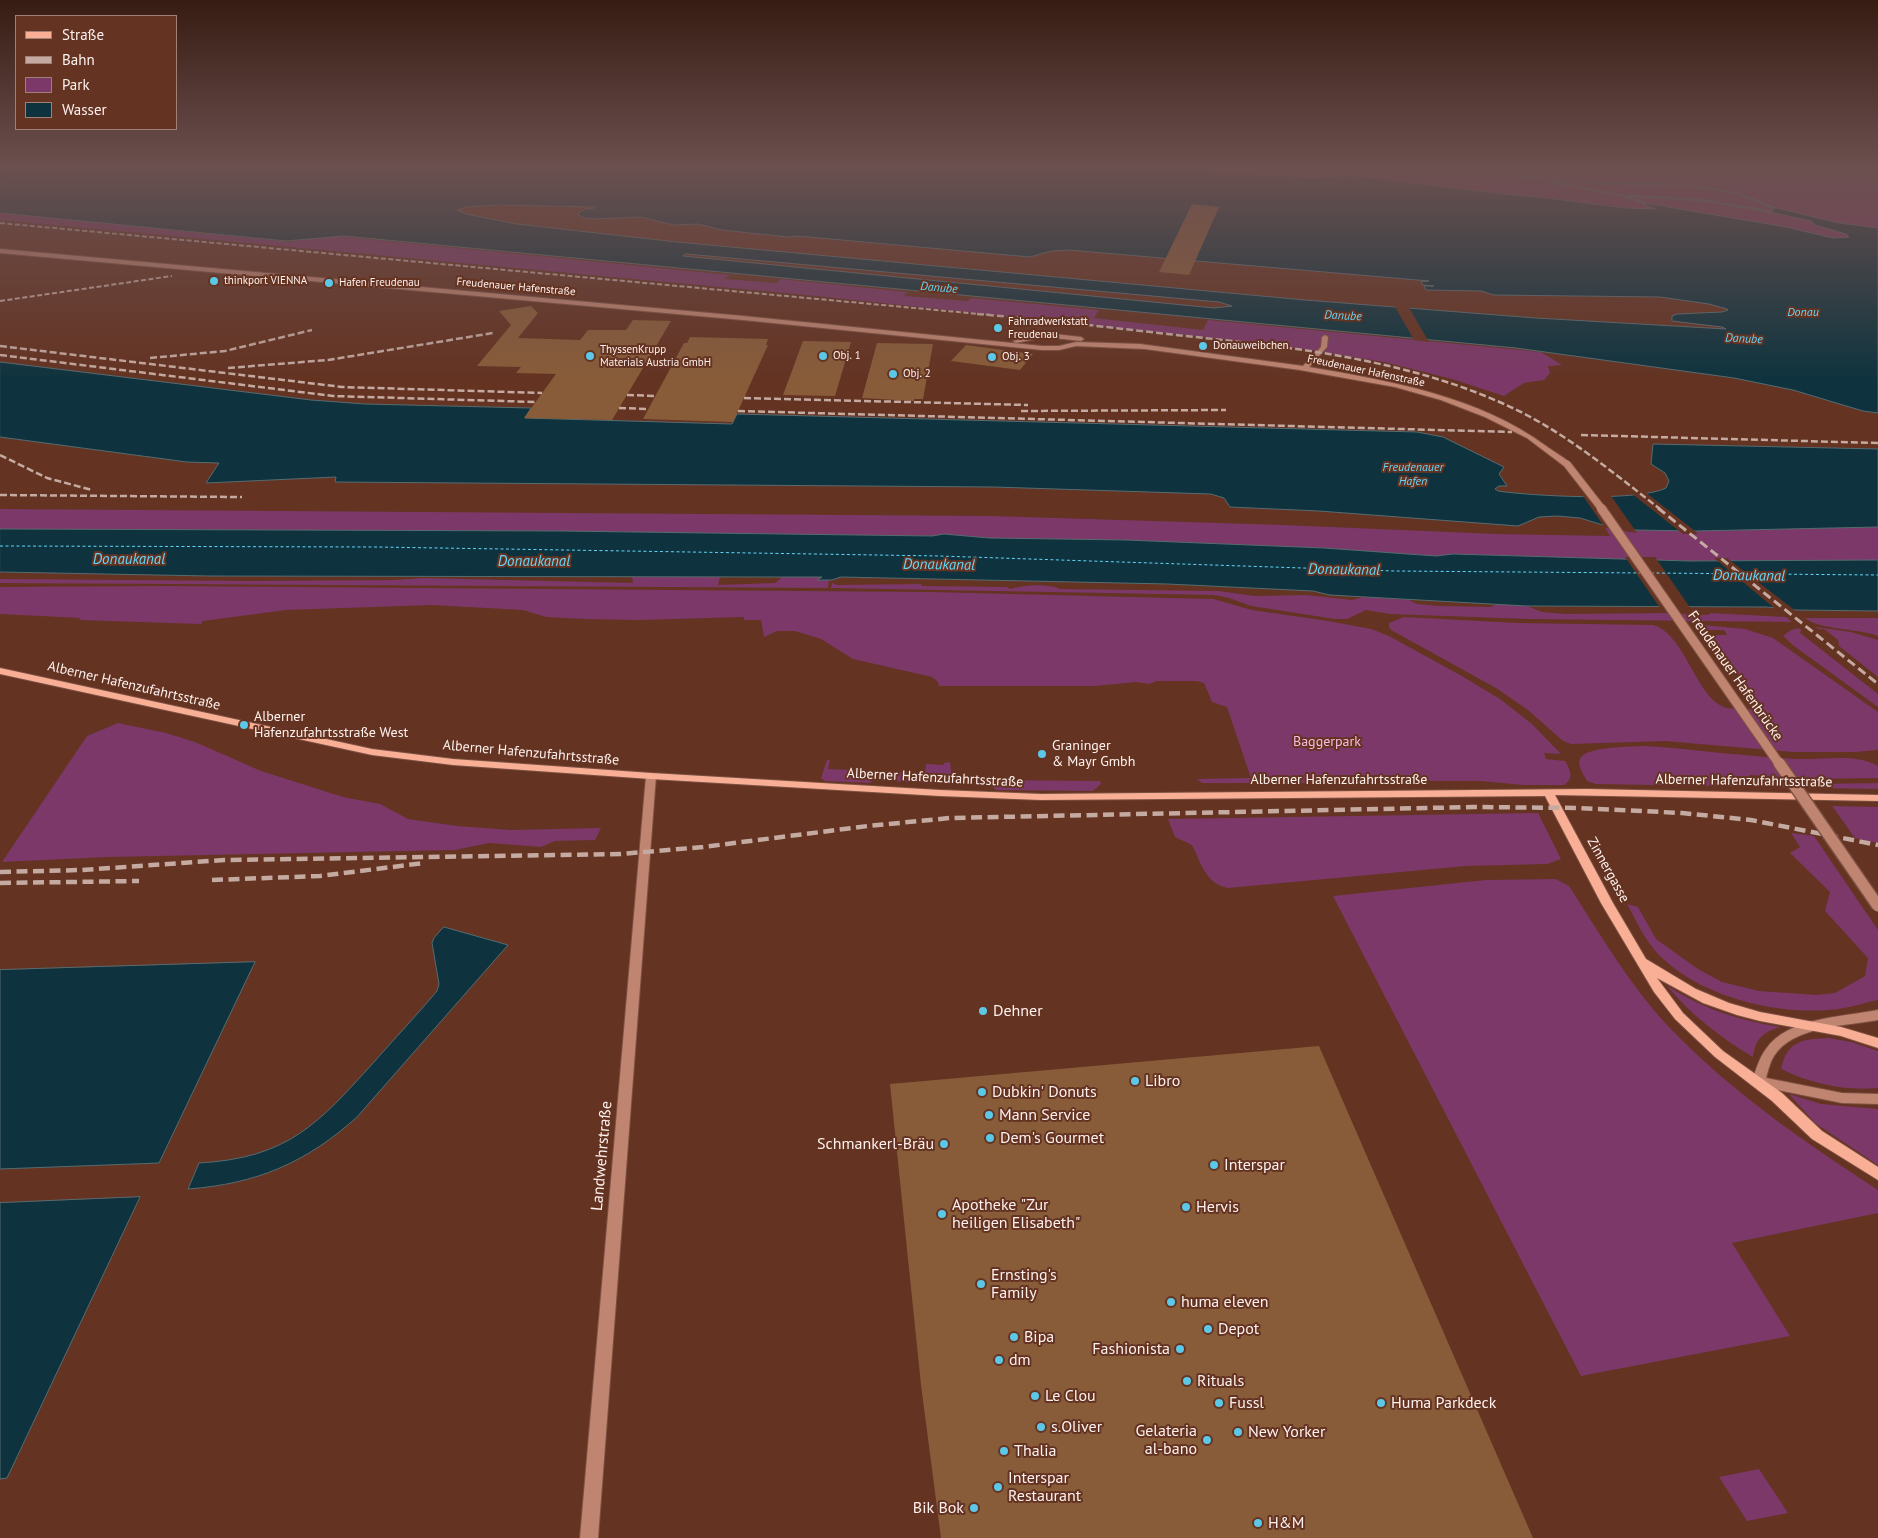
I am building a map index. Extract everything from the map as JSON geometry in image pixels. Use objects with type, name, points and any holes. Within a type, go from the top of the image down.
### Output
[{"type":"street","name":"Freudenauer Hafenstraße","points":[[0,250],[242,271],[1053,349],[1066,345],[1096,344],[1145,347],[1305,368],[1406,389],[1468,407],[1519,429],[1543,444],[1566,464]]},
{"type":"street","name":"Freudenauer Hafenstraße","points":[[969,340],[1022,340],[1045,335],[1127,343],[1145,347]]},
{"type":"street","points":[[1305,368],[1324,347],[1325,337]]},
{"type":"street","points":[[1032,338],[1029,341],[1034,346]]},
{"type":"street","points":[[1062,338],[1068,342],[1066,345]]},
{"type":"street","name":"Freudenauer Hafenbrücke","points":[[1566,464],[1582,482],[1626,543],[1712,670],[1878,906]]},
{"type":"street","name":"Alberner Hafenzufahrtsstraße","points":[[0,671],[372,752],[453,762],[651,776],[930,793],[1041,797],[1597,792],[1878,798]]},
{"type":"street","name":"Landwehrstraße","points":[[589,1538],[651,776]]},
{"type":"street","name":"Zinnergasse","points":[[1548,793],[1590,873],[1658,989],[1679,1016],[1719,1054],[1758,1081],[1817,1135],[1878,1174]]},
{"type":"street","name":"Zinnergasse","points":[[1643,961],[1671,982],[1703,998],[1736,1010],[1776,1020],[1814,1025],[1878,1043]]},
{"type":"street","name":"Zinnergasse","points":[[1758,1081],[1770,1052],[1783,1039],[1814,1025],[1878,1015]]},
{"type":"street","name":"Zinnergasse","points":[[1758,1081],[1842,1098],[1878,1099]]},
{"type":"green space","points":[[191,238],[248,238],[290,242],[317,238],[353,238],[730,275],[725,279],[776,283],[780,279],[907,292],[904,296],[968,301],[971,298],[1099,310],[1094,318],[1203,330],[1208,320],[1541,352],[1562,365],[1548,366],[1550,373],[1544,380],[1524,383],[1504,396],[1452,379],[1384,362],[1278,345],[817,296]]},
{"type":"green space","points":[[0,509],[991,516],[1497,534],[1610,536],[1603,525],[1695,531],[1878,527],[1878,560],[1689,561],[1453,554],[1436,557],[1324,548],[1126,540],[989,538],[944,534],[932,536],[559,531],[0,529]]},
{"type":"green space","points":[[632,577],[720,577],[718,585],[775,583],[782,577],[824,577],[819,580],[829,580],[828,588],[0,583],[0,579],[253,581],[424,578],[633,583]]},
{"type":"green space","points":[[832,583],[837,585],[921,584],[922,586],[1007,587],[1010,589],[1042,585],[1060,589],[1219,591],[1255,596],[1306,595],[1352,600],[1364,597],[1409,600],[1417,604],[1439,606],[1491,607],[1496,604],[1527,606],[1542,612],[1566,614],[1663,613],[1709,615],[1710,613],[1786,617],[1792,622],[1529,619],[1390,614],[1366,610],[1347,619],[1335,619],[1251,606],[1214,595],[831,588]]},
{"type":"green space","name":"Baggerpark","points":[[167,586],[930,592],[1213,599],[1252,610],[1371,629],[1389,636],[1500,699],[1532,724],[1561,754],[1544,753],[1546,759],[1565,761],[1570,771],[1570,780],[1564,785],[1523,785],[1481,781],[1403,779],[1365,782],[1362,779],[1314,779],[1314,783],[1202,783],[1197,779],[1251,778],[1227,707],[1212,702],[1204,683],[1197,681],[1156,681],[1150,684],[1136,682],[1095,686],[939,686],[938,682],[932,677],[853,659],[821,639],[795,631],[777,631],[764,637],[761,620],[744,620],[744,617],[639,620],[585,619],[546,617],[523,610],[432,605],[286,610],[203,621],[201,624],[79,620],[81,618],[0,614],[0,587]]},
{"type":"green space","points":[[1404,617],[1518,623],[1653,625],[1664,631],[1674,641],[1707,693],[1716,703],[1731,709],[1762,709],[1710,635],[1727,635],[1724,630],[1707,630],[1703,625],[1745,629],[1773,638],[1878,712],[1878,750],[1793,752],[1665,741],[1571,744],[1563,741],[1528,710],[1496,688],[1391,630],[1389,623]]},
{"type":"green space","points":[[1805,618],[1878,618],[1878,636],[1820,625]]},
{"type":"green space","points":[[1815,627],[1851,632],[1878,640],[1878,677],[1839,646],[1838,640],[1824,629]]},
{"type":"green space","points":[[1799,628],[1802,631],[1799,632],[1878,694],[1878,707],[1783,636],[1791,630]]},
{"type":"green space","points":[[118,723],[166,733],[195,742],[261,771],[343,797],[380,804],[408,819],[457,826],[511,830],[601,828],[595,840],[555,841],[541,847],[489,843],[455,850],[108,857],[2,862],[87,736]]},
{"type":"green space","points":[[1644,746],[1779,758],[1849,758],[1878,766],[1878,778],[1812,779],[1750,775],[1746,778],[1816,784],[1878,783],[1878,789],[1596,784],[1587,781],[1580,767],[1580,759],[1584,755],[1599,749]]},
{"type":"green space","points":[[827,760],[830,760],[828,769],[925,773],[926,764],[944,765],[944,763],[950,762],[952,779],[938,784],[873,780],[870,783],[825,781],[821,778]]},
{"type":"green space","points":[[990,780],[1100,781],[1101,784],[1093,791],[996,790],[991,786]]},
{"type":"green space","points":[[1832,806],[1878,807],[1878,843],[1855,838]]},
{"type":"green space","points":[[1538,813],[1561,859],[1547,864],[1466,866],[1228,888],[1214,882],[1209,877],[1192,845],[1175,837],[1168,819]]},
{"type":"green space","points":[[1791,833],[1814,836],[1878,930],[1878,1000],[1844,1008],[1796,1010],[1746,1002],[1722,994],[1699,984],[1678,971],[1660,956],[1646,938],[1627,904],[1638,907],[1656,939],[1698,969],[1722,982],[1759,991],[1816,995],[1835,993],[1865,976],[1868,958],[1825,911],[1830,892],[1790,853],[1800,847]]},
{"type":"green space","points":[[1556,879],[1569,886],[1640,993],[1668,1026],[1692,1050],[1768,1114],[1878,1190],[1878,1213],[1732,1243],[1790,1336],[1581,1376],[1333,896],[1486,880]]},
{"type":"green space","points":[[1667,986],[1721,1013],[1780,1027],[1761,1037],[1756,1045],[1753,1057],[1707,1025],[1686,1007]]},
{"type":"green space","points":[[1829,1038],[1851,1042],[1878,1051],[1878,1088],[1865,1089],[1828,1085],[1804,1079],[1781,1069],[1787,1052],[1797,1043],[1811,1039]]},
{"type":"green space","points":[[1789,1094],[1821,1104],[1878,1109],[1878,1165],[1815,1123]]},
{"type":"green space","points":[[1759,1469],[1788,1513],[1747,1521],[1719,1477]]},
{"type":"water","points":[[253,238],[323,238],[286,241]]},
{"type":"water","points":[[363,238],[639,238],[1305,300],[1536,318],[1726,329],[1672,321],[1672,316],[1677,314],[1722,312],[1727,309],[1709,304],[1660,297],[1494,295],[1481,291],[1426,290],[1424,286],[1434,286],[1423,285],[1421,282],[1429,281],[1069,250],[1051,251],[1030,257],[818,238],[1878,238],[1878,413],[1863,411],[1793,390],[1734,378],[1516,348]],"holes":[[[686,254],[1219,302],[1232,306],[1214,308],[683,256]]]},
{"type":"water","name":"Freudenauer Hafen","points":[[0,362],[311,400],[365,404],[531,408],[525,418],[732,424],[737,414],[1417,432],[1443,437],[1504,467],[1499,474],[1507,486],[1499,486],[1495,489],[1498,491],[1535,495],[1584,497],[1633,495],[1666,488],[1669,481],[1665,473],[1651,464],[1653,444],[1878,449],[1878,527],[1695,531],[1636,530],[1603,525],[1580,518],[1557,516],[1539,517],[1518,526],[1319,511],[1230,507],[1224,498],[1211,494],[994,487],[335,482],[336,477],[206,483],[219,463],[187,462],[0,437]]},
{"type":"water","name":"Donaukanal","points":[[0,529],[559,531],[932,536],[944,534],[989,538],[1126,540],[1324,548],[1436,556],[1453,554],[1689,561],[1878,560],[1878,611],[1796,610],[1767,607],[1527,606],[1330,595],[1313,591],[1168,584],[841,577],[832,580],[817,580],[822,577],[209,576],[0,572]]},
{"type":"water","points":[[444,927],[508,945],[357,1117],[319,1147],[279,1168],[236,1182],[188,1189],[199,1163],[230,1160],[256,1154],[279,1145],[299,1134],[336,1103],[437,991],[439,984],[432,943]]},
{"type":"water","points":[[255,962],[159,1163],[0,1169],[0,970]]},
{"type":"water","points":[[140,1197],[7,1478],[0,1479],[0,1203]]},
{"type":"pier","points":[[1394,305],[1408,306],[1429,342],[1414,340]]},
{"type":"pier","points":[[1645,492],[1698,534],[1683,534],[1631,493]]},
{"type":"pier","points":[[1581,493],[1609,493],[1637,533],[1605,528]]},
{"type":"pier","points":[[1625,557],[1655,557],[1691,609],[1660,608]]},
{"type":"pier","points":[[1714,558],[1727,558],[1797,612],[1779,612]]},
{"type":"building","points":[[1176,238],[1205,238],[1189,275],[1159,272]]},
{"type":"building","name":"ThyssenKrupp Materials Austria GmbH","points":[[531,306],[538,313],[518,338],[580,340],[588,330],[626,330],[633,320],[671,321],[612,420],[524,418],[556,374],[516,373],[521,367],[477,366],[511,325],[499,311]]},
{"type":"building","points":[[690,337],[768,339],[766,345],[768,345],[733,422],[643,419],[684,343],[687,343]]},
{"type":"building","name":"Obj. 1","points":[[803,341],[851,342],[835,396],[783,395]]},
{"type":"building","name":"Obj. 2","points":[[877,343],[933,344],[923,399],[914,399],[914,401],[862,398]]},
{"type":"building","name":"Obj. 3","points":[[966,345],[1033,354],[1020,370],[951,361]]},
{"type":"building","name":"huma eleven","points":[[1319,1046],[1533,1538],[941,1538],[921,1385],[890,1084]]},
{"type":"ferry route","points":[[0,546],[377,547],[939,556],[1394,571],[1642,573]]},
{"type":"ferry route","points":[[1651,573],[1878,575]]},
{"type":"railway","points":[[159,238],[990,315]]},
{"type":"railway","points":[[0,301],[172,276]]},
{"type":"railway","points":[[977,314],[1313,351],[1391,366],[1467,389],[1525,414],[1585,452],[1660,509]]},
{"type":"railway","points":[[150,358],[225,351],[312,330]]},
{"type":"railway","points":[[228,368],[328,360],[493,333]]},
{"type":"railway","points":[[0,346],[342,387],[542,393]]},
{"type":"railway","points":[[0,355],[333,396],[536,402]]},
{"type":"railway","points":[[627,395],[655,396]]},
{"type":"railway","points":[[744,398],[1028,405]]},
{"type":"railway","points":[[619,408],[649,409]]},
{"type":"railway","points":[[1021,411],[1226,410]]},
{"type":"railway","points":[[738,411],[1512,432]]},
{"type":"railway","points":[[1581,435],[1878,443]]},
{"type":"railway","points":[[0,455],[47,478],[92,490]]},
{"type":"railway","points":[[0,495],[242,497]]},
{"type":"railway","points":[[1658,508],[1878,684]]},
{"type":"railway","points":[[0,872],[82,870],[224,860],[621,854],[703,847],[868,826],[950,818],[1474,807],[1578,808],[1682,813],[1751,820],[1878,845]]},
{"type":"railway","points":[[212,880],[320,876],[424,863]]},
{"type":"railway","points":[[0,883],[139,881]]},
{"type":"place","name":"thinkport VIENNA","points":[[214,281]]},
{"type":"place","name":"Hafen Freudenau","points":[[329,283]]},
{"type":"place","name":"Fahrradwerkstatt Freudenau","points":[[998,328]]},
{"type":"place","name":"Donauweibchen","points":[[1203,346]]},
{"type":"place","name":"ThyssenKrupp Materials Austria GmbH","points":[[590,356]]},
{"type":"place","name":"Obj. 1","points":[[823,356]]},
{"type":"place","name":"Obj. 3","points":[[992,357]]},
{"type":"place","name":"Obj. 2","points":[[893,374]]},
{"type":"place","name":"Alberner Hafenzufahrtsstraße West","points":[[244,725]]},
{"type":"place","name":"Graninger & Mayr Gmbh","points":[[1042,754]]},
{"type":"place","name":"Dehner","points":[[983,1011]]},
{"type":"place","name":"Libro","points":[[1135,1081]]},
{"type":"place","name":"Dubkin' Donuts","points":[[982,1092]]},
{"type":"place","name":"Mann Service","points":[[989,1115]]},
{"type":"place","name":"Dem's Gourmet","points":[[990,1138]]},
{"type":"place","name":"Schmankerl-Bräu","points":[[944,1144]]},
{"type":"place","name":"Interspar","points":[[1214,1165]]},
{"type":"place","name":"Hervis","points":[[1186,1207]]},
{"type":"place","name":"Apotheke \"Zur heiligen Elisabeth\"","points":[[942,1214]]},
{"type":"place","name":"Ernsting's Family","points":[[981,1284]]},
{"type":"place","name":"huma eleven","points":[[1171,1302]]},
{"type":"place","name":"Depot","points":[[1208,1329]]},
{"type":"place","name":"Bipa","points":[[1014,1337]]},
{"type":"place","name":"Fashionista","points":[[1180,1349]]},
{"type":"place","name":"dm","points":[[999,1360]]},
{"type":"place","name":"Rituals","points":[[1187,1381]]},
{"type":"place","name":"Le Clou","points":[[1035,1396]]},
{"type":"place","name":"Fussl","points":[[1219,1403]]},
{"type":"place","name":"Huma Parkdeck","points":[[1381,1403]]},
{"type":"place","name":"s.Oliver","points":[[1041,1427]]},
{"type":"place","name":"New Yorker","points":[[1238,1432]]},
{"type":"place","name":"Gelateria al-bano","points":[[1207,1440]]},
{"type":"place","name":"Thalia","points":[[1004,1451]]},
{"type":"place","name":"Interspar Restaurant","points":[[998,1487]]},
{"type":"place","name":"Bik Bok","points":[[974,1508]]},
{"type":"place","name":"H&M","points":[[1258,1523]]},
{"type":"water label","name":"Danube","points":[[939,288]]},
{"type":"water label","name":"Donau","points":[[1803,313]]},
{"type":"water label","name":"Danube","points":[[1343,316]]},
{"type":"water label","name":"Danube","points":[[1744,339]]}]
